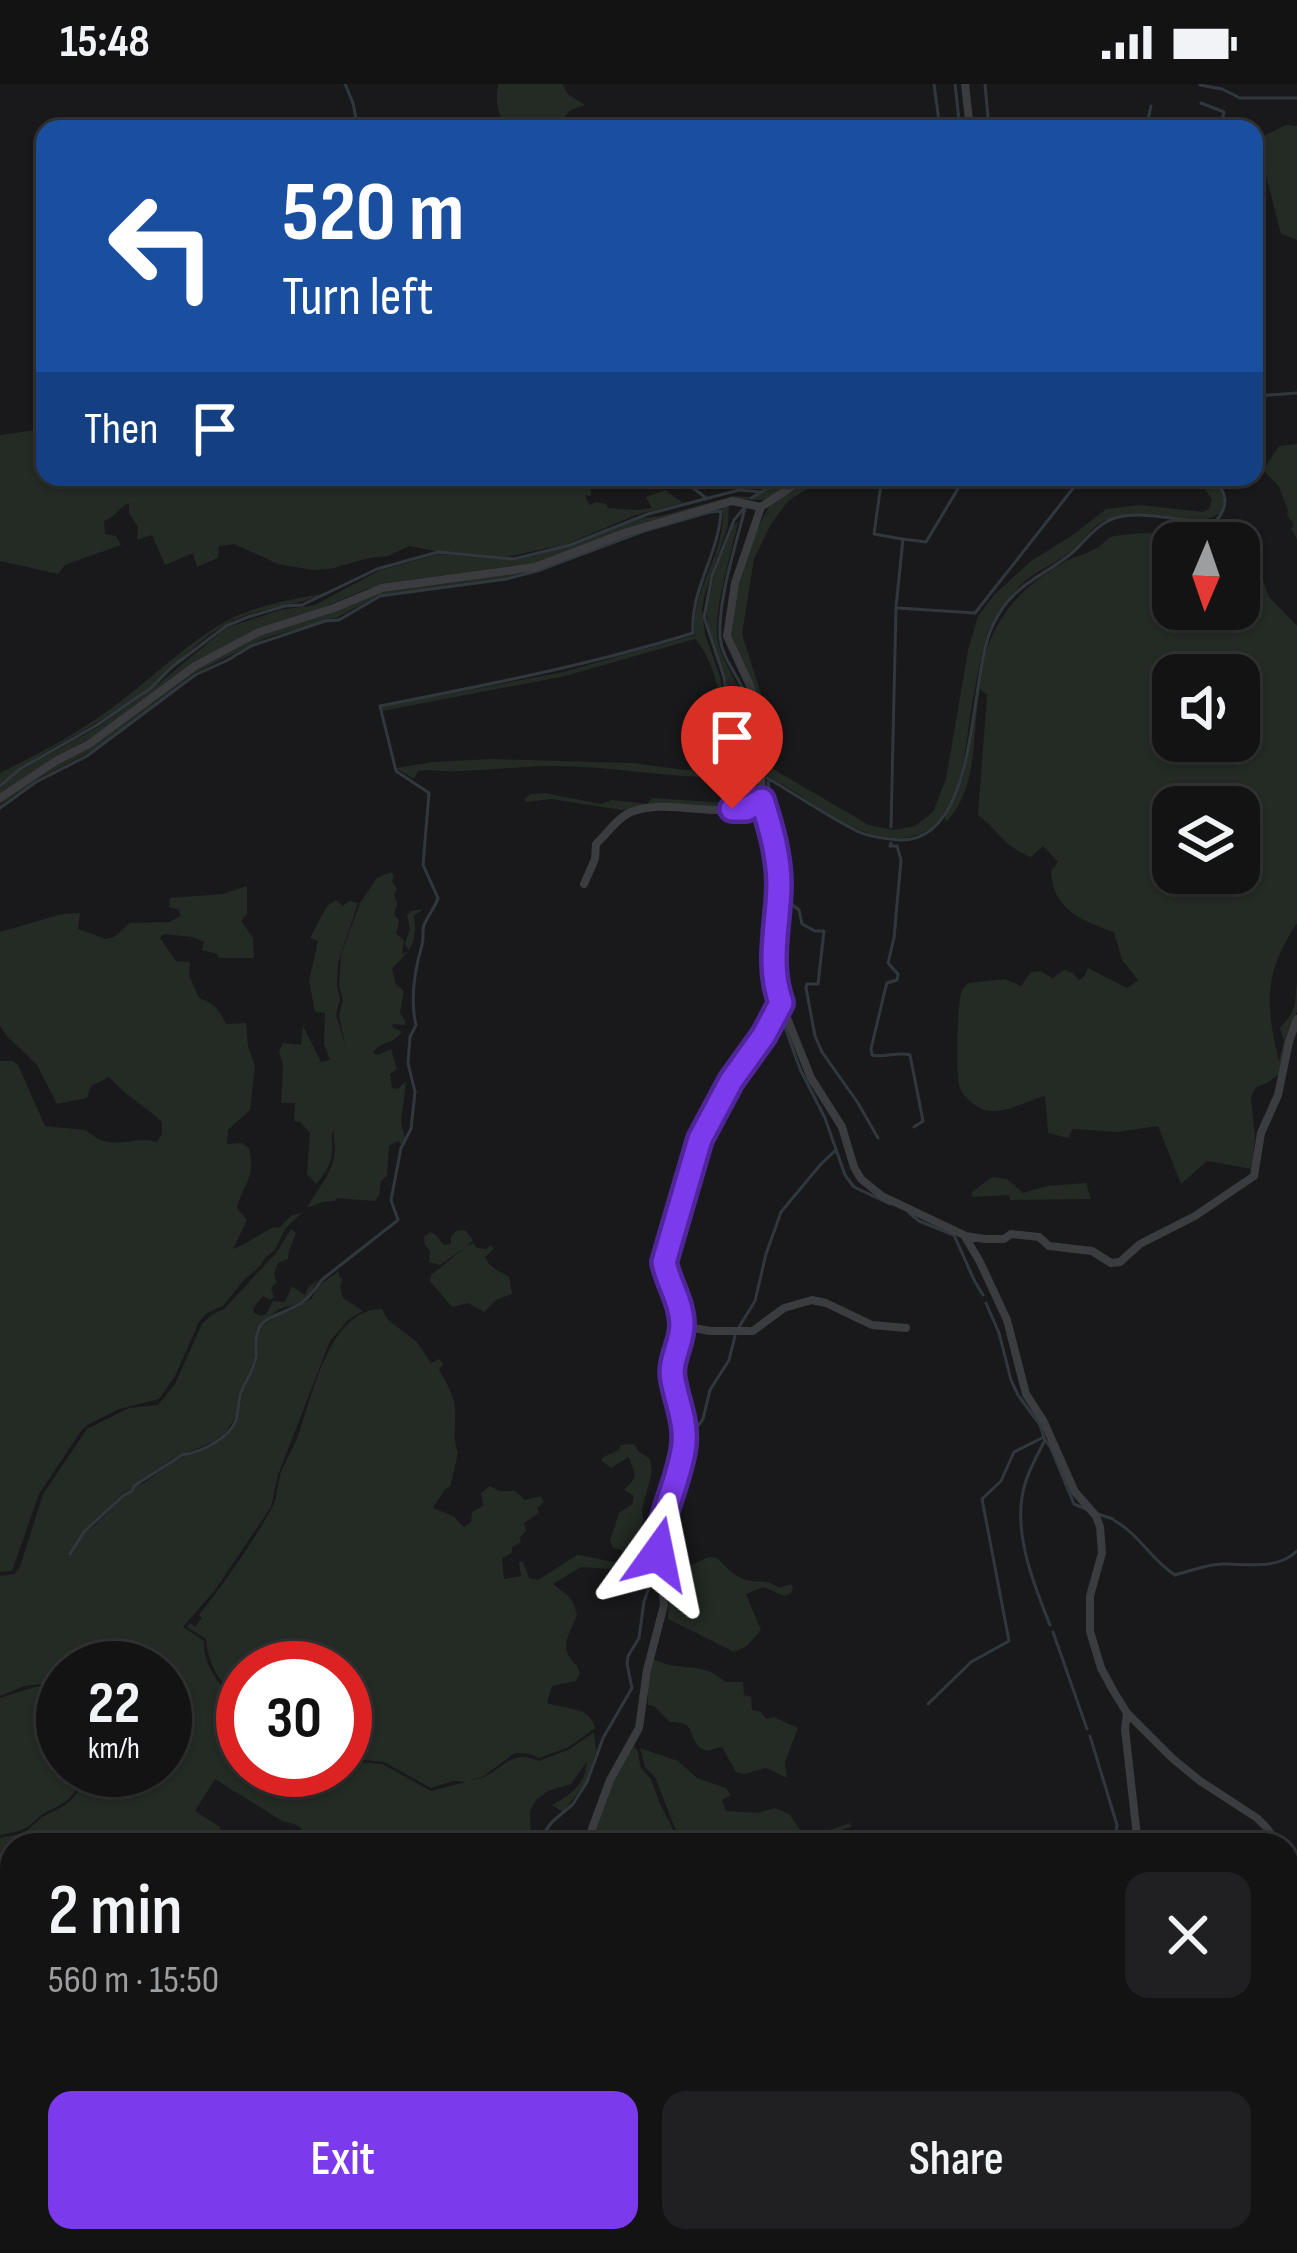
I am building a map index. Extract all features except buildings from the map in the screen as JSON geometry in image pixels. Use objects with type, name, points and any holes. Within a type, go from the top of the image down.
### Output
[{"type":"street","points":[[964,84],[969,120]]},
{"type":"street","points":[[792,486],[761,507],[735,583],[727,636],[751,688],[759,719],[762,800],[778,870],[772,958],[775,985],[811,1078],[842,1127],[861,1179],[882,1196],[964,1235],[985,1240],[1011,1234],[1039,1237],[1049,1246],[1120,1262],[1140,1244],[1195,1216],[1254,1176],[1261,1132],[1278,1095],[1297,1019]]},
{"type":"street","points":[[0,798],[88,744],[195,666],[260,632],[382,588],[535,567],[624,533],[732,501],[761,507]]},
{"type":"street","points":[[584,884],[596,844],[631,812],[746,809],[762,800]]},
{"type":"street","points":[[590,1833],[610,1780],[639,1728],[647,1670],[664,1605],[658,1538],[684,1444],[684,1426],[672,1375],[682,1326],[664,1262],[700,1139],[781,1003]]},
{"type":"street","points":[[964,1235],[1006,1320],[1026,1394],[1075,1492],[1100,1527],[1102,1553],[1090,1595],[1090,1631],[1101,1668],[1127,1713],[1172,1758],[1257,1818],[1269,1833]]},
{"type":"street","points":[[682,1326],[753,1331],[784,1308],[812,1300],[872,1325],[906,1328]]},
{"type":"street","points":[[1127,1713],[1137,1833]]},
{"type":"shaded area","points":[[498,84],[562,84],[585,105],[561,120],[504,120],[497,99]]},
{"type":"shaded area","points":[[1286,125],[1297,126],[1297,240],[1281,234],[1263,163],[1263,136]]},
{"type":"shaded area","points":[[36,430],[36,486],[590,486],[591,496],[585,495],[589,505],[652,508],[646,497],[665,490],[683,503],[636,515],[567,544],[507,557],[409,546],[388,556],[312,570],[278,564],[234,544],[219,546],[218,558],[197,567],[193,553],[165,565],[152,535],[137,540],[138,527],[129,503],[104,521],[105,534],[116,536],[121,545],[65,565],[58,574],[0,561],[0,435]]},
{"type":"shaded area","points":[[1297,444],[1297,539],[1279,486],[1263,470],[1279,446]]},
{"type":"shaded area","points":[[774,486],[788,486],[767,500],[740,499],[521,568],[367,589],[194,663],[93,736],[0,794],[0,788],[20,771],[98,727],[226,628],[280,610],[315,605],[378,571],[438,554],[517,560],[643,518],[733,496],[754,497]]},
{"type":"shaded area","points":[[798,486],[812,486],[788,501],[754,559],[742,634],[766,710],[773,769],[869,825],[893,830],[915,826],[933,812],[946,779],[968,650],[978,616],[995,594],[1031,561],[1106,509],[1140,505],[1203,512],[1212,499],[1203,486],[1218,486],[1225,500],[1220,513],[1210,518],[1185,521],[1133,515],[1103,521],[1070,552],[1018,588],[987,635],[964,760],[950,803],[924,832],[904,838],[879,836],[849,825],[765,776],[761,707],[731,635],[737,586],[750,542],[770,505]]},
{"type":"shaded area","points":[[729,504],[728,526],[702,609],[721,680],[733,772],[754,781],[752,804],[621,810],[552,799],[526,802],[525,798],[545,793],[601,804],[612,800],[647,804],[652,798],[741,804],[743,785],[724,783],[723,777],[547,766],[426,770],[418,771],[414,779],[396,768],[492,759],[633,763],[685,770],[721,767],[716,683],[695,639],[565,676],[383,711],[381,707],[563,672],[695,635],[698,602],[720,540],[722,508],[621,538],[538,570],[379,595],[338,617],[265,638],[193,674],[93,750],[0,805],[0,800],[95,742],[184,676],[250,639],[382,590],[530,570],[624,535]]},
{"type":"shaded area","points":[[738,521],[717,629],[720,650],[744,702],[753,776],[737,768],[725,675],[706,610],[715,573]]},
{"type":"shaded area","points":[[1152,533],[1152,630],[1260,630],[1260,573],[1269,597],[1297,626],[1297,923],[1278,958],[1270,989],[1279,1061],[1284,1040],[1280,1028],[1295,1004],[1297,980],[1297,1011],[1279,1074],[1256,1087],[1251,1097],[1252,1169],[1207,1161],[1181,1184],[1158,1126],[1117,1132],[1073,1129],[1068,1138],[1048,1133],[1045,1096],[988,1111],[963,1094],[958,1069],[962,990],[969,983],[1005,979],[1021,986],[1031,972],[1053,978],[1064,970],[1079,980],[1088,968],[1127,988],[1138,980],[1122,960],[1114,932],[1080,918],[1063,904],[1051,871],[1058,862],[1043,846],[1031,857],[1022,853],[978,815],[987,695],[980,689],[969,776],[957,808],[946,822],[945,816],[963,774],[985,656],[1000,620],[1041,577],[1109,538]]},
{"type":"shaded area","points":[[323,594],[226,624],[132,700],[0,784],[0,773],[100,717],[216,627],[253,610]]},
{"type":"shaded area","points":[[391,872],[397,889],[396,934],[404,940],[402,954],[408,951],[392,969],[396,984],[404,991],[400,1012],[406,1022],[393,1024],[402,1032],[373,1053],[391,1049],[397,1069],[390,1074],[392,1088],[406,1081],[401,1122],[405,1139],[389,1146],[387,1176],[375,1201],[336,1198],[307,1208],[332,1166],[334,1130],[330,1163],[316,1184],[307,1174],[310,1133],[294,1121],[295,1103],[281,1103],[279,1052],[283,1043],[301,1045],[303,1026],[321,1062],[330,1060],[324,1044],[325,1013],[315,1012],[309,981],[318,941],[310,938],[327,906],[336,900],[343,906],[349,901],[358,903],[338,963],[336,1014],[345,1045],[339,1016],[343,1000],[341,955],[360,903],[377,878]]},
{"type":"shaded area","points":[[247,886],[247,914],[241,921],[253,938],[254,958],[219,958],[202,950],[204,942],[192,937],[163,934],[160,938],[176,961],[190,962],[189,975],[199,998],[216,1008],[226,1024],[246,1023],[255,1066],[250,1110],[228,1130],[227,1144],[242,1143],[249,1148],[251,1167],[237,1208],[247,1220],[233,1249],[302,1213],[223,1306],[199,1322],[159,1399],[119,1409],[81,1431],[39,1494],[12,1571],[0,1572],[0,1061],[18,1065],[45,1126],[86,1130],[104,1141],[157,1142],[162,1122],[109,1077],[91,1086],[87,1098],[57,1104],[37,1065],[0,1026],[0,932],[80,913],[78,929],[106,939],[130,923],[169,922],[180,916],[179,910],[169,907],[170,898],[223,894]]},
{"type":"shaded area","points":[[423,909],[414,916],[414,941],[409,950],[405,944],[410,929],[407,915]]},
{"type":"shaded area","points":[[992,1177],[1007,1179],[1023,1193],[1086,1183],[1091,1199],[972,1197]]},
{"type":"shaded area","points":[[291,1229],[296,1233],[288,1259],[278,1263],[274,1274],[274,1297],[263,1296],[254,1313],[261,1316],[273,1301],[285,1302],[292,1286],[305,1295],[309,1286],[324,1277],[310,1295],[279,1309],[256,1329],[254,1360],[239,1393],[236,1416],[213,1442],[173,1458],[131,1490],[176,1460],[213,1445],[230,1431],[239,1415],[242,1393],[257,1361],[258,1330],[280,1312],[312,1298],[317,1287],[339,1271],[343,1298],[363,1311],[330,1341],[278,1475],[271,1507],[215,1590],[183,1627],[204,1641],[216,1677],[216,1780],[195,1811],[220,1827],[221,1833],[21,1833],[73,1797],[192,1797],[192,1641],[36,1641],[36,1685],[0,1696],[0,1576],[14,1574],[20,1567],[43,1494],[87,1429],[129,1408],[158,1405],[175,1384],[202,1324],[224,1309],[277,1252]],"holes":[[[131,1490],[93,1527],[84,1533]]]},
{"type":"shaded area","points":[[465,1230],[473,1240],[467,1246],[473,1243],[486,1249],[491,1245],[494,1249],[485,1257],[487,1261],[509,1277],[512,1294],[496,1300],[484,1312],[468,1303],[452,1307],[430,1281],[431,1275],[466,1247],[440,1265],[429,1262],[424,1237],[430,1232],[444,1245],[451,1244],[456,1231]]},
{"type":"shaded area","points":[[382,1309],[388,1320],[417,1342],[431,1363],[439,1359],[443,1364],[439,1370],[453,1400],[458,1453],[450,1487],[433,1508],[453,1516],[464,1527],[471,1522],[472,1512],[483,1506],[481,1493],[490,1486],[515,1491],[525,1500],[541,1496],[544,1502],[537,1508],[539,1513],[524,1523],[521,1542],[502,1558],[504,1579],[521,1576],[519,1561],[529,1578],[538,1580],[577,1555],[614,1562],[634,1558],[613,1548],[610,1541],[619,1513],[632,1504],[634,1496],[624,1490],[634,1477],[629,1457],[611,1468],[601,1460],[621,1445],[634,1444],[650,1459],[639,1554],[643,1558],[646,1553],[647,1561],[626,1570],[581,1567],[553,1584],[575,1608],[566,1647],[580,1673],[576,1681],[552,1686],[547,1703],[588,1715],[595,1728],[569,1747],[539,1758],[515,1753],[482,1777],[470,1780],[481,1778],[490,1774],[518,1757],[539,1761],[570,1749],[594,1732],[596,1751],[586,1782],[563,1812],[552,1805],[576,1788],[587,1761],[571,1784],[536,1800],[530,1811],[531,1833],[306,1833],[244,1797],[372,1797],[372,1763],[431,1791],[466,1782],[431,1788],[384,1762],[372,1761],[372,1641],[216,1641],[216,1671],[206,1639],[187,1627],[190,1623],[195,1627],[202,1618],[199,1615],[272,1508],[281,1472],[337,1337],[364,1312]]},
{"type":"shaded area","points":[[708,1557],[717,1558],[745,1580],[779,1588],[791,1584],[793,1588],[785,1596],[763,1587],[746,1594],[761,1630],[734,1652],[668,1619],[665,1578]]},
{"type":"shaded area","points":[[653,1659],[708,1671],[725,1682],[743,1682],[752,1710],[798,1728],[785,1762],[787,1778],[766,1768],[736,1772],[722,1747],[707,1751],[699,1747],[687,1726],[670,1722],[648,1705]]},
{"type":"shaded area","points":[[36,1687],[36,1797],[70,1797],[26,1828],[0,1833],[0,1698]]},
{"type":"shaded area","points":[[633,1746],[675,1833],[594,1833],[607,1791]]},
{"type":"shaded area","points":[[640,1748],[678,1761],[697,1778],[726,1788],[731,1795],[722,1800],[726,1811],[758,1813],[775,1808],[789,1814],[802,1832],[827,1831],[850,1823],[851,1827],[840,1833],[677,1833],[655,1777],[645,1767]]},
{"type":"waterway","points":[[345,84],[356,120]]},
{"type":"waterway","points":[[934,84],[939,120]]},
{"type":"waterway","points":[[955,84],[959,120]]},
{"type":"waterway","points":[[985,84],[988,120]]},
{"type":"waterway","points":[[1200,85],[1240,98],[1297,98]]},
{"type":"waterway","points":[[1201,103],[1224,112],[1222,120]]},
{"type":"waterway","points":[[1148,120],[1151,106]]},
{"type":"waterway","points":[[1263,395],[1297,393]]},
{"type":"waterway","points":[[692,486],[706,498]]},
{"type":"waterway","points":[[751,498],[772,486]]},
{"type":"waterway","points":[[881,486],[874,534],[902,539]]},
{"type":"waterway","points":[[891,827],[896,607],[903,539],[926,542],[960,486]]},
{"type":"waterway","points":[[898,608],[975,613],[1075,486]]},
{"type":"waterway","points":[[767,778],[865,834],[900,840],[926,834],[945,815],[958,787],[984,651],[1008,601],[1117,517],[1216,521],[1225,499],[1219,486]]},
{"type":"waterway","points":[[0,786],[151,688],[226,626],[248,617],[302,605],[377,569],[438,552],[514,559],[570,545],[648,514],[739,490],[761,492]]},
{"type":"waterway","points":[[744,508],[734,520],[712,576],[704,617],[724,677],[737,772],[754,778]]},
{"type":"waterway","points":[[745,508],[725,589],[720,637],[748,705],[755,799]]},
{"type":"waterway","points":[[0,808],[36,782],[87,756],[195,675],[251,646],[339,620],[380,596],[506,579],[644,531],[721,511],[696,602],[693,633],[577,665],[380,706],[396,771],[429,793],[423,865],[438,898],[424,925],[414,985],[416,1025],[408,1063],[415,1092],[411,1129],[401,1148],[391,1200],[398,1220],[324,1278],[302,1302],[262,1324],[255,1361],[241,1392],[236,1420],[227,1433],[134,1486],[84,1532],[70,1554]]},
{"type":"waterway","points":[[768,782],[786,848],[788,901],[799,910],[802,924],[824,931],[818,984],[806,988],[815,1036],[878,1138]]},
{"type":"waterway","points":[[757,809],[773,874],[762,973],[775,1004]]},
{"type":"waterway","points":[[891,843],[897,846],[901,860],[888,963],[898,974],[897,980],[887,983],[871,1049],[872,1055],[910,1055],[923,1121],[914,1127]]},
{"type":"waterway","points":[[780,1013],[845,1175],[854,1187],[890,1204]]},
{"type":"waterway","points":[[739,1327],[755,1301],[781,1212],[836,1150]]},
{"type":"waterway","points":[[909,1213],[954,1235],[983,1295]]},
{"type":"waterway","points":[[986,1303],[1011,1380],[1045,1440],[1025,1484],[1021,1519],[1026,1556],[1050,1625]]},
{"type":"waterway","points":[[686,1443],[703,1419],[710,1390],[729,1360],[735,1336]]},
{"type":"waterway","points":[[928,1704],[971,1662],[1009,1641],[982,1499],[1001,1481],[1014,1452],[1044,1437]]},
{"type":"waterway","points":[[1045,1440],[1074,1504],[1088,1510]]},
{"type":"waterway","points":[[544,1833],[587,1782],[603,1738],[632,1688],[627,1664],[639,1638],[651,1583],[647,1552],[678,1450]]},
{"type":"waterway","points":[[1098,1514],[1113,1519]]},
{"type":"waterway","points":[[1115,1521],[1175,1575],[1217,1564],[1272,1563],[1297,1551]]},
{"type":"waterway","points":[[1053,1632],[1087,1729]]},
{"type":"waterway","points":[[1090,1736],[1116,1833]]},
{"type":"route","points":[[658,1554],[658,1538],[684,1444],[672,1375],[682,1326],[664,1262],[700,1139],[781,1003],[772,973],[777,854],[762,800],[746,809],[732,809]]}]
